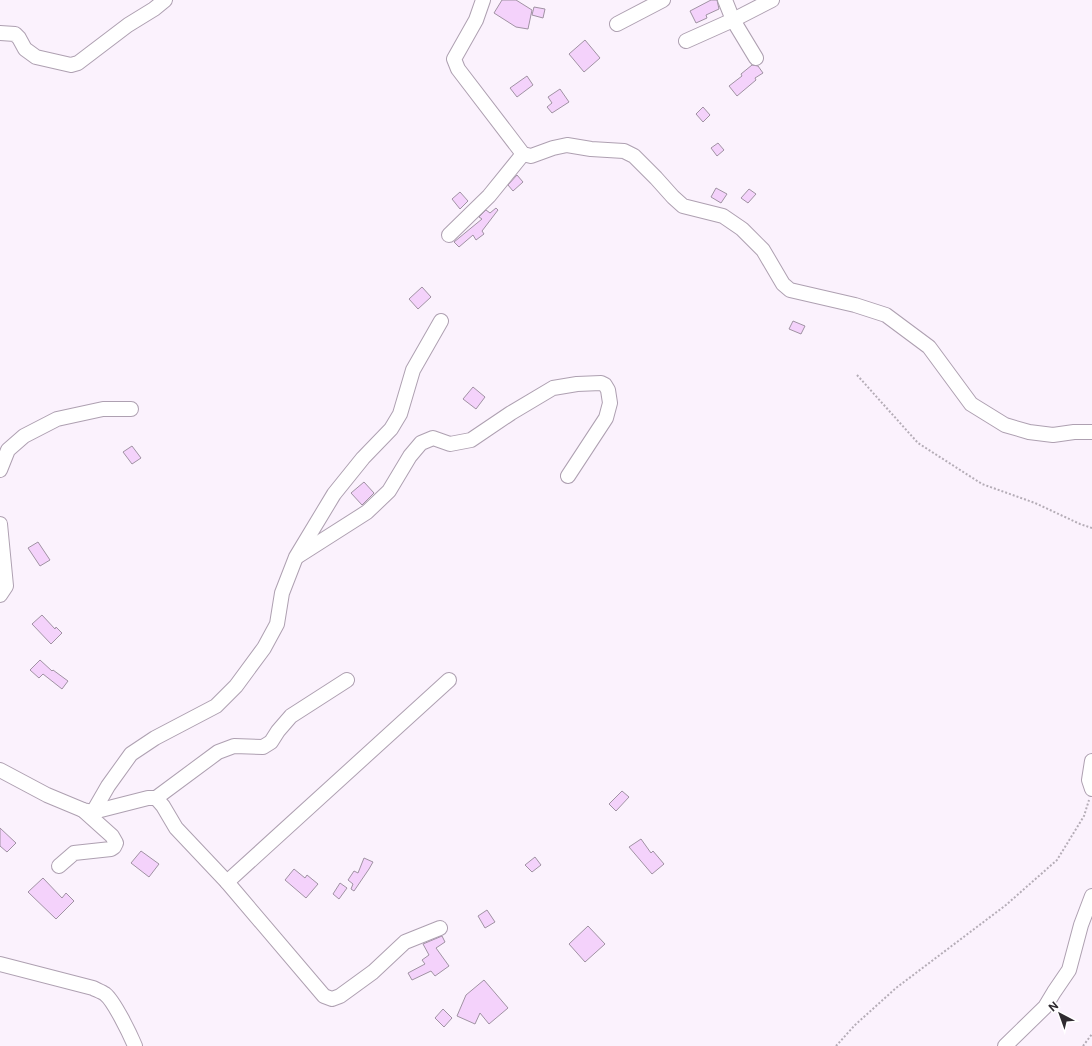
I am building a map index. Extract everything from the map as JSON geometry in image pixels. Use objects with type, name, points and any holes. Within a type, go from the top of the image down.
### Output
[{"type":"street","points":[[0,33],[14,34],[19,38],[25,49],[36,57],[71,65],[78,63],[128,25],[154,9],[165,0]]},
{"type":"street","points":[[483,0],[476,20],[454,59],[458,69],[523,154],[531,156],[553,148],[567,145],[591,149],[624,151],[634,156],[683,206],[723,216],[742,229],[763,250],[783,284],[790,290],[855,305],[886,315],[929,347],[971,404],[1005,425],[1029,432],[1053,435],[1074,432],[1092,432]]},
{"type":"street","points":[[617,24],[662,0]]},
{"type":"street","points":[[725,0],[733,20],[756,58]]},
{"type":"street","points":[[686,40],[733,20],[772,0]]},
{"type":"street","points":[[449,235],[489,196],[523,154]]},
{"type":"street","points":[[88,811],[131,754],[154,738],[216,706],[236,686],[264,648],[277,624],[282,593],[296,557],[334,494],[363,458],[392,429],[400,414],[413,370],[441,321]]},
{"type":"street","points":[[296,557],[367,512],[390,492],[410,456],[421,443],[433,438],[450,444],[471,440],[511,413],[553,388],[577,384],[601,383],[605,385],[608,390],[610,403],[606,418],[568,476]]},
{"type":"street","points":[[0,470],[8,450],[24,436],[57,419],[103,409],[131,409]]},
{"type":"street","points":[[0,524],[6,586],[0,595]]},
{"type":"street","points":[[88,811],[148,798],[156,798],[218,752],[234,746],[263,747],[271,742],[291,716],[347,680]]},
{"type":"street","points":[[227,882],[449,680]]},
{"type":"street","points":[[1092,761],[1089,780],[1092,789]]},
{"type":"street","points":[[0,770],[47,795],[88,811],[112,836],[116,843],[111,849],[74,853],[59,866]]},
{"type":"street","points":[[156,798],[163,806],[176,828],[227,882],[324,996],[332,999],[340,996],[373,972],[405,942],[440,928]]},
{"type":"street","points":[[1005,1046],[1045,1007],[1069,970],[1081,925],[1092,896]]},
{"type":"street","points":[[0,964],[93,988],[105,994],[128,1031],[135,1046]]},
{"type":"path","points":[[857,375],[918,443],[982,484],[1035,503],[1092,528]]},
{"type":"path","points":[[836,1046],[854,1024],[896,988],[1006,905],[1057,860],[1084,816],[1092,789]]},
{"type":"path","points":[[1083,1046],[1092,1034]]},
{"type":"building","points":[[502,0],[516,0],[532,10],[528,29],[516,27],[494,13]]},
{"type":"building","points":[[711,0],[717,0],[719,9],[706,15],[707,18],[696,23],[690,11]]},
{"type":"building","points":[[534,7],[545,9],[543,18],[532,15]]},
{"type":"building","points":[[585,40],[600,58],[584,72],[569,54]]},
{"type":"building","points":[[752,65],[758,66],[763,73],[755,78],[756,80],[737,96],[729,86],[742,76],[741,74]]},
{"type":"building","points":[[527,76],[533,85],[517,97],[510,88]]},
{"type":"building","points":[[560,89],[569,102],[552,113],[547,107],[552,103],[548,97]]},
{"type":"building","points":[[703,107],[710,115],[703,122],[696,114]]},
{"type":"building","points":[[718,143],[724,150],[717,156],[711,148]]},
{"type":"building","points":[[517,175],[523,182],[513,191],[508,185]]},
{"type":"building","points":[[716,188],[727,194],[721,203],[711,197]]},
{"type":"building","points":[[749,189],[756,194],[748,203],[741,198]]},
{"type":"building","points":[[460,192],[468,201],[460,209],[452,199]]},
{"type":"building","points":[[496,208],[498,210],[482,231],[484,234],[476,240],[473,235],[459,247],[454,242],[482,219],[479,217],[486,210],[490,213]]},
{"type":"building","points":[[422,287],[431,297],[418,309],[409,299]]},
{"type":"building","points":[[793,321],[805,326],[801,334],[789,329]]},
{"type":"building","points":[[473,387],[485,397],[476,409],[463,399]]},
{"type":"building","points":[[132,446],[141,458],[132,464],[123,452]]},
{"type":"building","points":[[364,482],[374,493],[362,505],[351,493]]},
{"type":"building","points":[[38,542],[50,560],[40,566],[28,548]]},
{"type":"building","points":[[42,615],[55,629],[56,627],[62,633],[51,644],[32,624]]},
{"type":"building","points":[[40,660],[52,671],[53,670],[68,681],[62,689],[43,674],[39,678],[30,670]]},
{"type":"building","points":[[622,791],[629,797],[616,811],[609,804]]},
{"type":"building","points":[[0,828],[16,843],[7,852],[0,846]]},
{"type":"building","points":[[641,839],[651,853],[653,851],[664,864],[652,874],[629,847]]},
{"type":"building","points":[[141,851],[159,864],[149,877],[131,863]]},
{"type":"building","points":[[535,857],[541,865],[532,872],[525,865]]},
{"type":"building","points":[[364,858],[373,862],[354,891],[351,889],[353,884],[348,880],[354,871],[358,873]]},
{"type":"building","points":[[294,869],[305,878],[307,875],[318,884],[306,898],[285,880]]},
{"type":"building","points":[[43,878],[62,898],[66,893],[74,901],[56,919],[28,892]]},
{"type":"building","points":[[340,883],[347,888],[339,899],[333,894]]},
{"type":"building","points":[[487,910],[495,922],[485,928],[478,916]]},
{"type":"building","points":[[588,926],[605,944],[585,962],[569,944]]},
{"type":"building","points":[[442,936],[445,942],[436,948],[449,966],[435,976],[431,971],[412,980],[408,973],[425,964],[422,960],[429,955],[423,944]]},
{"type":"building","points":[[484,980],[508,1008],[489,1024],[480,1013],[475,1024],[457,1016],[466,995]]},
{"type":"building","points":[[443,1009],[452,1018],[444,1027],[435,1018]]}]
